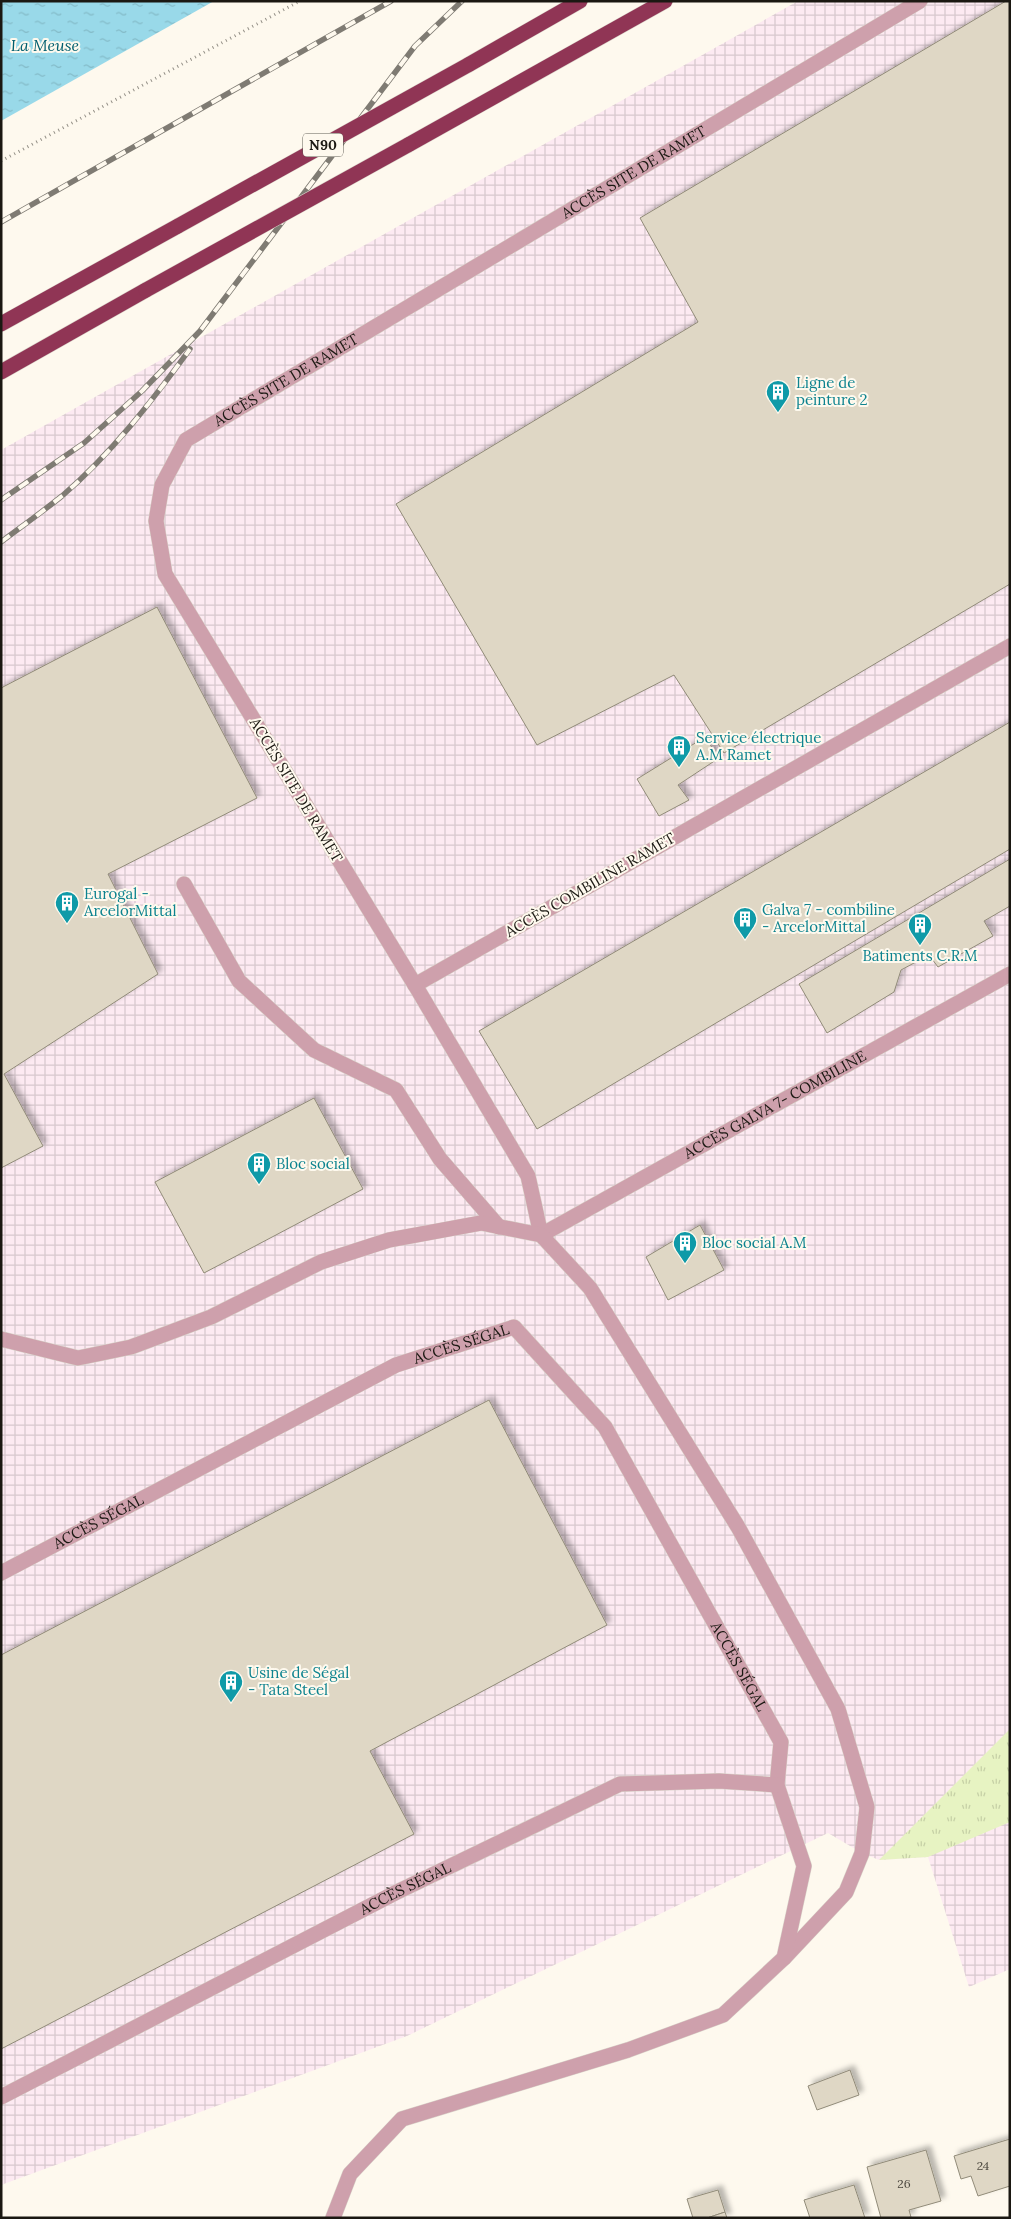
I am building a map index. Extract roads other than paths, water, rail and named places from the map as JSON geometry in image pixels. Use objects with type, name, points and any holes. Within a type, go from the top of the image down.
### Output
[{"type":"highway","name":"N90","points":[[1,324],[580,1]]},
{"type":"highway","name":"N90","points":[[1,372],[665,1]]},
{"type":"lane","name":"ACCÈS SITE DE RAMET","points":[[415,985],[165,574],[156,522],[162,485],[186,440],[920,1]]},
{"type":"lane","name":"ACCÈS COMBILINE RAMET","points":[[415,985],[1010,646]]},
{"type":"lane","points":[[184,884],[240,981],[314,1050],[396,1090],[440,1159],[499,1227]]},
{"type":"lane","name":"ACCÈS GALVA 7- COMBILINE","points":[[541,1235],[1010,974]]},
{"type":"lane","points":[[333,2218],[350,2174],[402,2119],[628,2050],[723,2015],[784,1958],[846,1892],[862,1853],[867,1807],[838,1709],[738,1527],[590,1288],[541,1235],[528,1176],[415,985]]},
{"type":"lane","points":[[1,1340],[78,1358],[131,1347],[211,1317],[321,1262],[389,1240],[481,1223],[541,1235]]},
{"type":"lane","name":"ACCÈS SÉGAL","points":[[1,1573],[396,1365],[514,1327],[604,1427],[781,1742],[777,1785],[719,1781],[620,1784],[397,1892],[1,2097]]},
{"type":"lane","points":[[777,1785],[804,1866],[784,1958]]},
{"type":"water","name":"La Meuse","points":[[1,1],[214,1],[1,121]]},
{"type":"railway","points":[[1,222],[391,1]]},
{"type":"railway","points":[[1,500],[84,443],[142,391],[200,331],[415,46],[462,1]]},
{"type":"railway","points":[[1,542],[62,496],[97,463],[146,407],[190,349]]},
{"type":"place","name":"Ligne de peinture 2","points":[[778,413]]},
{"type":"place","name":"Service électrique A.M Ramet","points":[[679,768]]},
{"type":"place","name":"Eurogal - ArcelorMittal","points":[[67,924]]},
{"type":"place","name":"Galva 7 - combiline - ArcelorMittal","points":[[745,940]]},
{"type":"place","name":"Batiments C.R.M","points":[[920,946]]},
{"type":"place","name":"Bloc social","points":[[259,1185]]},
{"type":"place","name":"Bloc social A.M","points":[[685,1264]]},
{"type":"place","name":"Usine de Ségal - Tata Steel","points":[[231,1703]]}]
